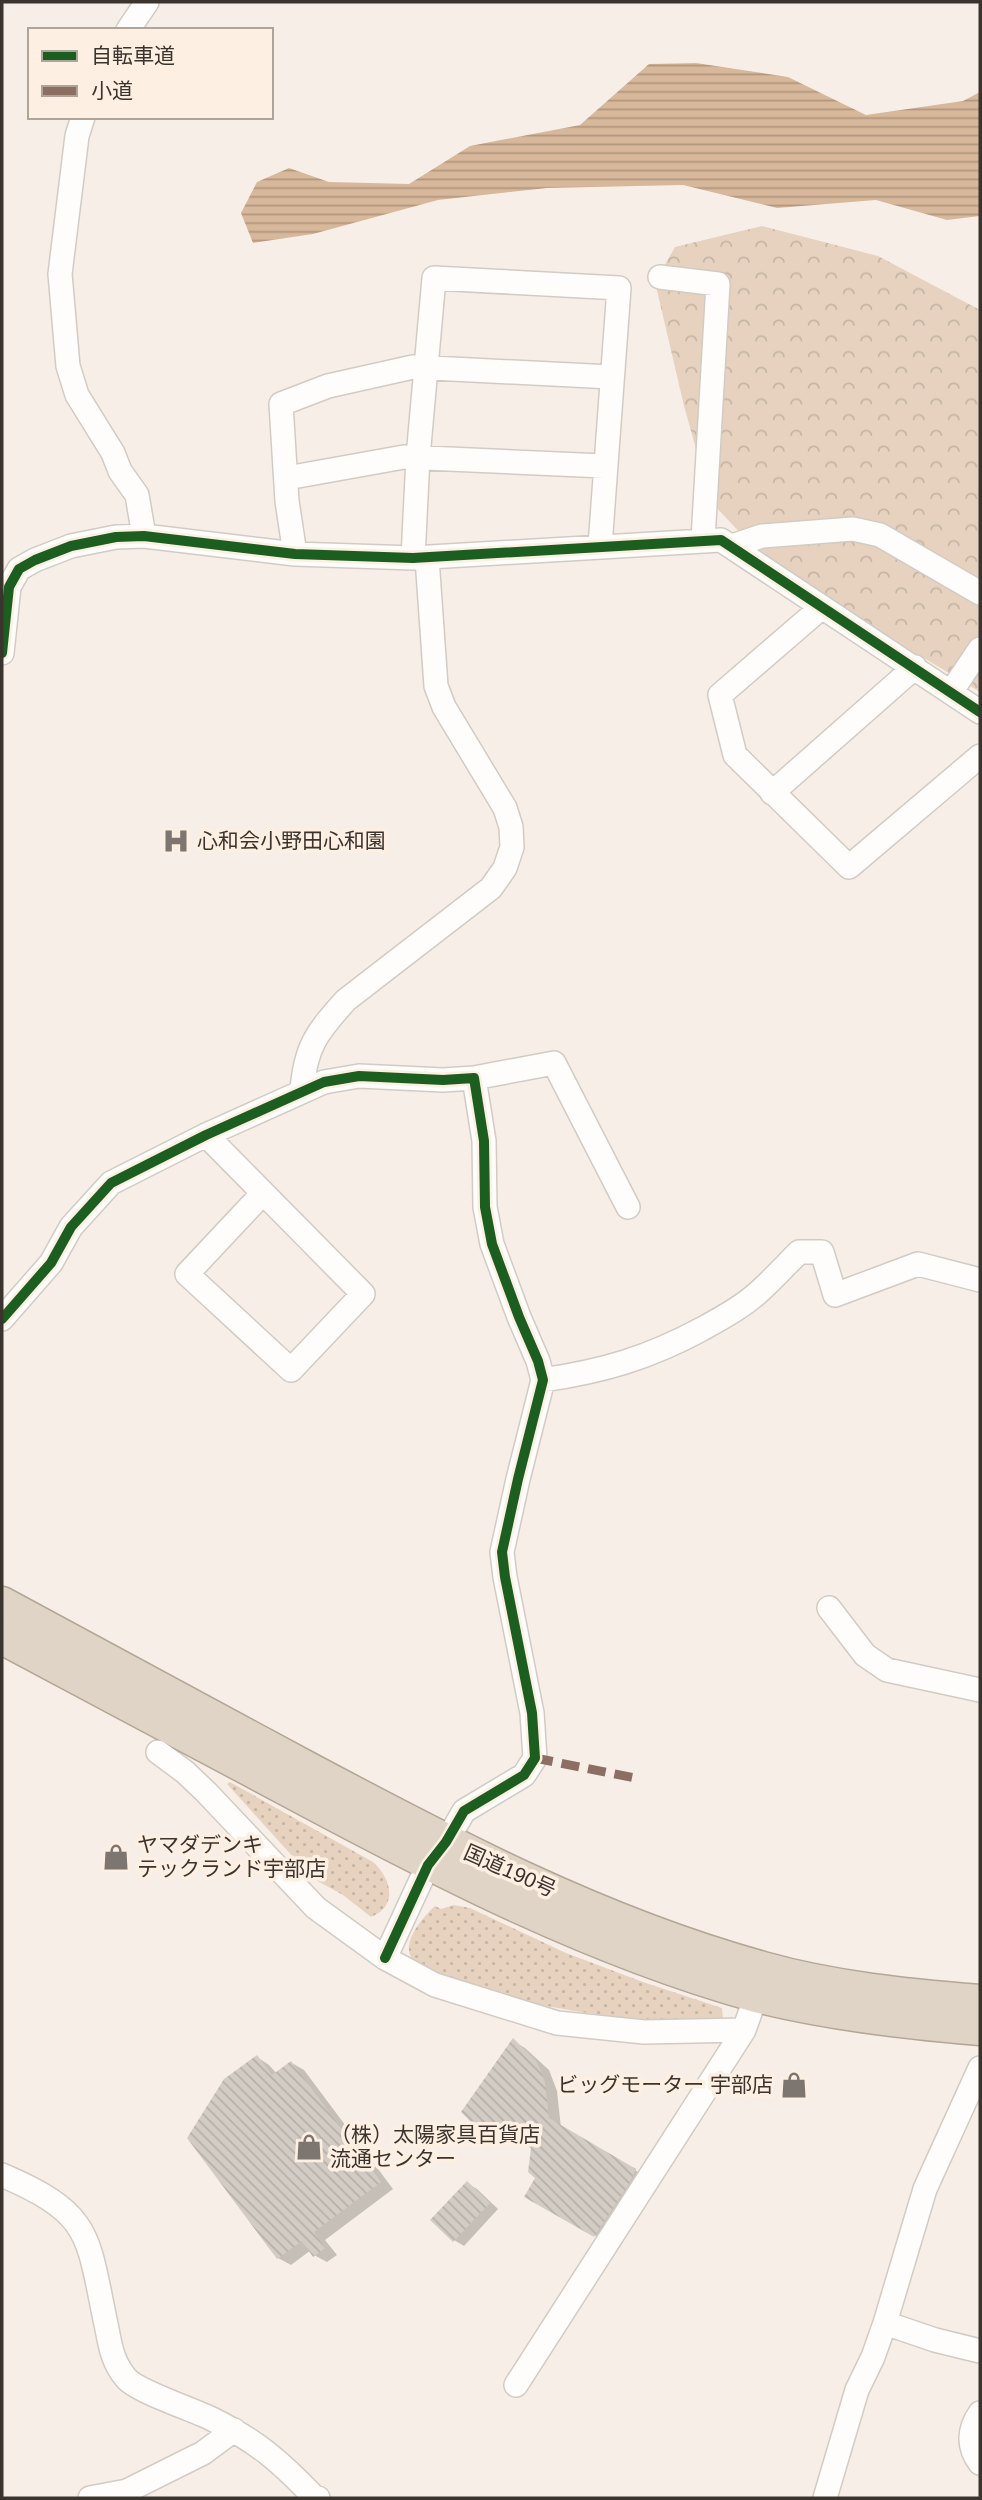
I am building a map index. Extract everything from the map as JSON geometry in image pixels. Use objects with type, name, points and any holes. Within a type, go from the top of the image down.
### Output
[{"type":"highway","name":"国道190号","points":[[2,1603],[437,1854]]},
{"type":"highway","name":"国道190号","points":[[2,1638],[437,1854],[683,1944],[761,1982],[891,2020],[980,2029]]},
{"type":"highway","name":"国道190号","points":[[761,1982],[980,2001]]},
{"type":"street","points":[[129,28],[147,2]]},
{"type":"street","points":[[82,119],[77,136],[60,274],[65,340],[77,395],[113,453],[120,471],[137,495],[144,536]]},
{"type":"street","points":[[660,277],[718,284],[703,539]]},
{"type":"street","points":[[302,1091],[304,1064],[313,1041],[327,1020],[346,1000],[491,888],[505,867],[512,847],[512,827],[505,808],[444,707],[436,685],[420,558],[418,457],[434,278],[619,288],[600,546]]},
{"type":"street","points":[[295,554],[287,501],[281,404],[328,386],[413,367],[611,377]]},
{"type":"street","points":[[287,478],[404,457],[604,466]]},
{"type":"street","points":[[733,546],[762,536],[853,529],[880,535],[980,593]]},
{"type":"street","points":[[2,653],[9,587],[19,569],[34,560],[71,546],[116,537],[144,536],[295,554],[420,558],[703,539],[722,540],[980,712]]},
{"type":"street","points":[[821,607],[720,695],[735,755],[849,867],[980,757]]},
{"type":"street","points":[[951,692],[980,649]]},
{"type":"street","points":[[772,793],[915,667]]},
{"type":"street","points":[[2,1319],[51,1263],[71,1227],[111,1183],[206,1135],[324,1082],[359,1076],[443,1080],[474,1078],[554,1063],[628,1207]]},
{"type":"street","points":[[385,1958],[437,1854],[464,1811],[524,1775],[535,1759],[533,1723],[502,1552],[543,1380],[492,1244],[485,1207],[484,1141],[474,1078]]},
{"type":"street","points":[[206,1135],[363,1294],[291,1370],[187,1274],[263,1193]]},
{"type":"street","points":[[543,1380],[588,1373],[641,1359],[678,1342],[760,1292],[799,1252],[822,1252],[835,1295],[918,1264],[980,1280]]},
{"type":"street","points":[[829,1608],[865,1655],[887,1670],[980,1690]]},
{"type":"street","points":[[158,1752],[186,1772],[206,1791],[316,1908],[385,1958],[435,1986],[557,2024],[644,2032],[744,2030]]},
{"type":"street","points":[[516,2385],[744,2030],[761,1982]]},
{"type":"street","points":[[825,2498],[858,2390],[885,2323],[925,2189],[980,2068]]},
{"type":"street","points":[[2,2175],[33,2188],[58,2204],[74,2219],[84,2234],[93,2255],[114,2364],[128,2382],[234,2430],[274,2457],[318,2498]]},
{"type":"street","points":[[885,2323],[980,2351]]},
{"type":"street","points":[[980,2413],[970,2434],[980,2463]]},
{"type":"street","points":[[90,2498],[128,2495],[203,2453],[234,2430]]},
{"type":"green space","points":[[762,226],[878,256],[980,310],[980,692],[924,658],[811,607],[711,502],[684,406],[655,282],[675,247]]},
{"type":"green space","points":[[230,1782],[373,1862],[388,1884],[389,1899],[386,1906],[371,1917],[343,1895],[312,1878],[227,1784]]},
{"type":"green space","points":[[454,1905],[470,1908],[566,1953],[722,2008],[723,2019],[648,2020],[557,2008],[504,1996],[453,1979],[417,1962],[411,1957],[409,1944],[416,1929],[435,1906],[441,1909]]},
{"type":"shaded area","points":[[696,63],[788,77],[866,115],[963,101],[980,92],[980,216],[947,220],[876,200],[777,208],[683,185],[547,188],[438,200],[313,234],[253,243],[241,213],[257,182],[289,168],[329,182],[409,184],[470,146],[580,125],[649,64]]},
{"type":"building","points":[[513,2038],[536,2061],[541,2071],[549,2118],[636,2169],[594,2237],[524,2197],[535,2178],[528,2172],[531,2148],[486,2122],[480,2131],[461,2112]]},
{"type":"building","points":[[257,2055],[272,2075],[291,2061],[381,2182],[314,2232],[325,2248],[313,2257],[302,2241],[277,2259],[187,2138],[224,2079]]},
{"type":"building","points":[[467,2181],[490,2203],[453,2242],[430,2220]]},
{"type":"marked path","points":[[535,1758],[635,1778]]},
{"type":"cycle path","points":[[2,653],[9,587],[19,569],[71,546],[116,537],[144,536],[295,554],[413,558],[721,540],[980,712]]},
{"type":"cycle path","points":[[2,1319],[51,1263],[71,1227],[111,1183],[206,1135],[324,1082],[359,1076],[443,1080],[474,1078],[484,1141],[485,1207],[492,1244],[543,1380],[502,1552],[532,1713],[535,1758],[524,1775],[464,1811],[446,1842],[428,1865],[385,1958]]},
{"type":"place","name":"心和会小野田心和園","points":[[176,841]]},
{"type":"place","name":"ヤマダデンキ テックランド宇部店","points":[[116,1857]]},
{"type":"place","name":"ビッグモーター 宇部店","points":[[794,2085]]},
{"type":"place","name":"（株）太陽家具百貨店 流通センター","points":[[309,2147]]}]
